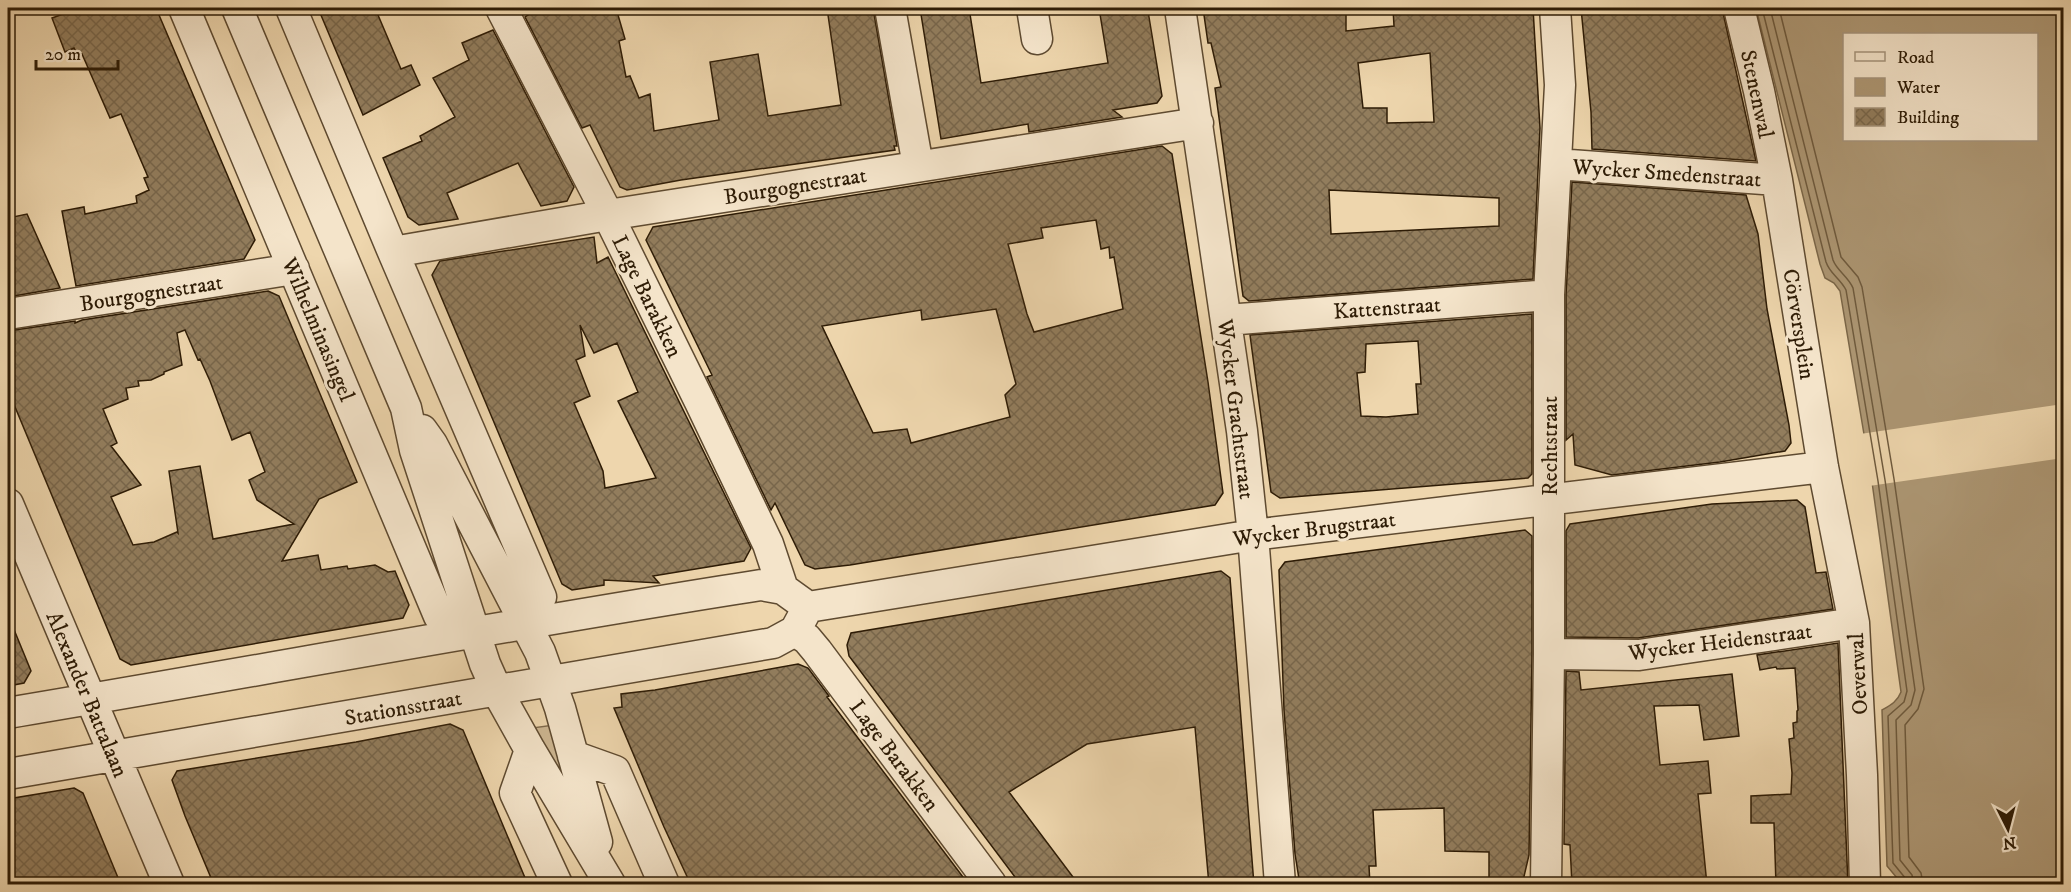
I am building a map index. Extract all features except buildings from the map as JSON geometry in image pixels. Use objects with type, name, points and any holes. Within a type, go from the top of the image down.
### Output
[{"type":"street","name":"Wilhelminasingel","points":[[184,8],[439,616],[474,632]]},
{"type":"street","points":[[237,8],[406,408],[415,450],[464,594],[474,632],[497,691],[609,881]]},
{"type":"street","points":[[291,8],[541,597],[525,622]]},
{"type":"street","name":"Lage Barakken","points":[[501,8],[608,214],[768,544],[783,589],[801,619],[807,639],[991,885]]},
{"type":"street","points":[[890,8],[918,166]]},
{"type":"street","points":[[1032,8],[1037,39]]},
{"type":"street","name":"Wycker Grachtstraat","points":[[1180,8],[1242,431],[1253,535],[1280,885]]},
{"type":"street","name":"Rechtstraat","points":[[1546,885],[1550,654],[1549,295],[1560,85],[1554,8]]},
{"type":"street","name":"Stenenwal","points":[[1738,8],[1759,91],[1777,180]]},
{"type":"street","name":"Bourgognestraat","points":[[393,252],[608,214],[1198,123]]},
{"type":"street","name":"Wycker Smedenstraat","points":[[1556,164],[1777,180]]},
{"type":"street","name":"Cörversplein","points":[[1777,180],[1823,467]]},
{"type":"street","name":"Bourgognestraat","points":[[8,314],[294,269]]},
{"type":"street","name":"Kattenstraat","points":[[1226,320],[1549,295]]},
{"type":"street","points":[[406,408],[432,444],[504,586],[525,622],[552,681],[609,881]]},
{"type":"street","name":"Wycker Brugstraat","points":[[801,619],[1253,535],[1823,467]]},
{"type":"street","name":"Oeverwal","points":[[1823,467],[1854,623],[1865,885]]},
{"type":"street","name":"Alexander Battalaan","points":[[8,504],[169,885]]},
{"type":"street","points":[[8,713],[525,622],[762,585],[783,589]]},
{"type":"street","name":"Stationsstraat","points":[[8,774],[773,643],[801,619]]},
{"type":"street","name":"Wycker Heidenstraat","points":[[1550,654],[1639,655],[1854,623]]},
{"type":"street","points":[[530,750],[515,793],[557,885]]},
{"type":"street","points":[[573,756],[615,771],[664,885]]},
{"type":"shaded area","points":[[554,725],[576,797],[532,728]]},
{"type":"water","points":[[1756,8],[2063,8],[2063,884],[1902,884],[1887,866],[1882,710],[1896,701],[1901,692],[1872,482],[1840,291],[1834,283],[1825,278]]},
{"type":"pier","points":[[2063,404],[2063,458],[1869,486],[1860,434]]}]
